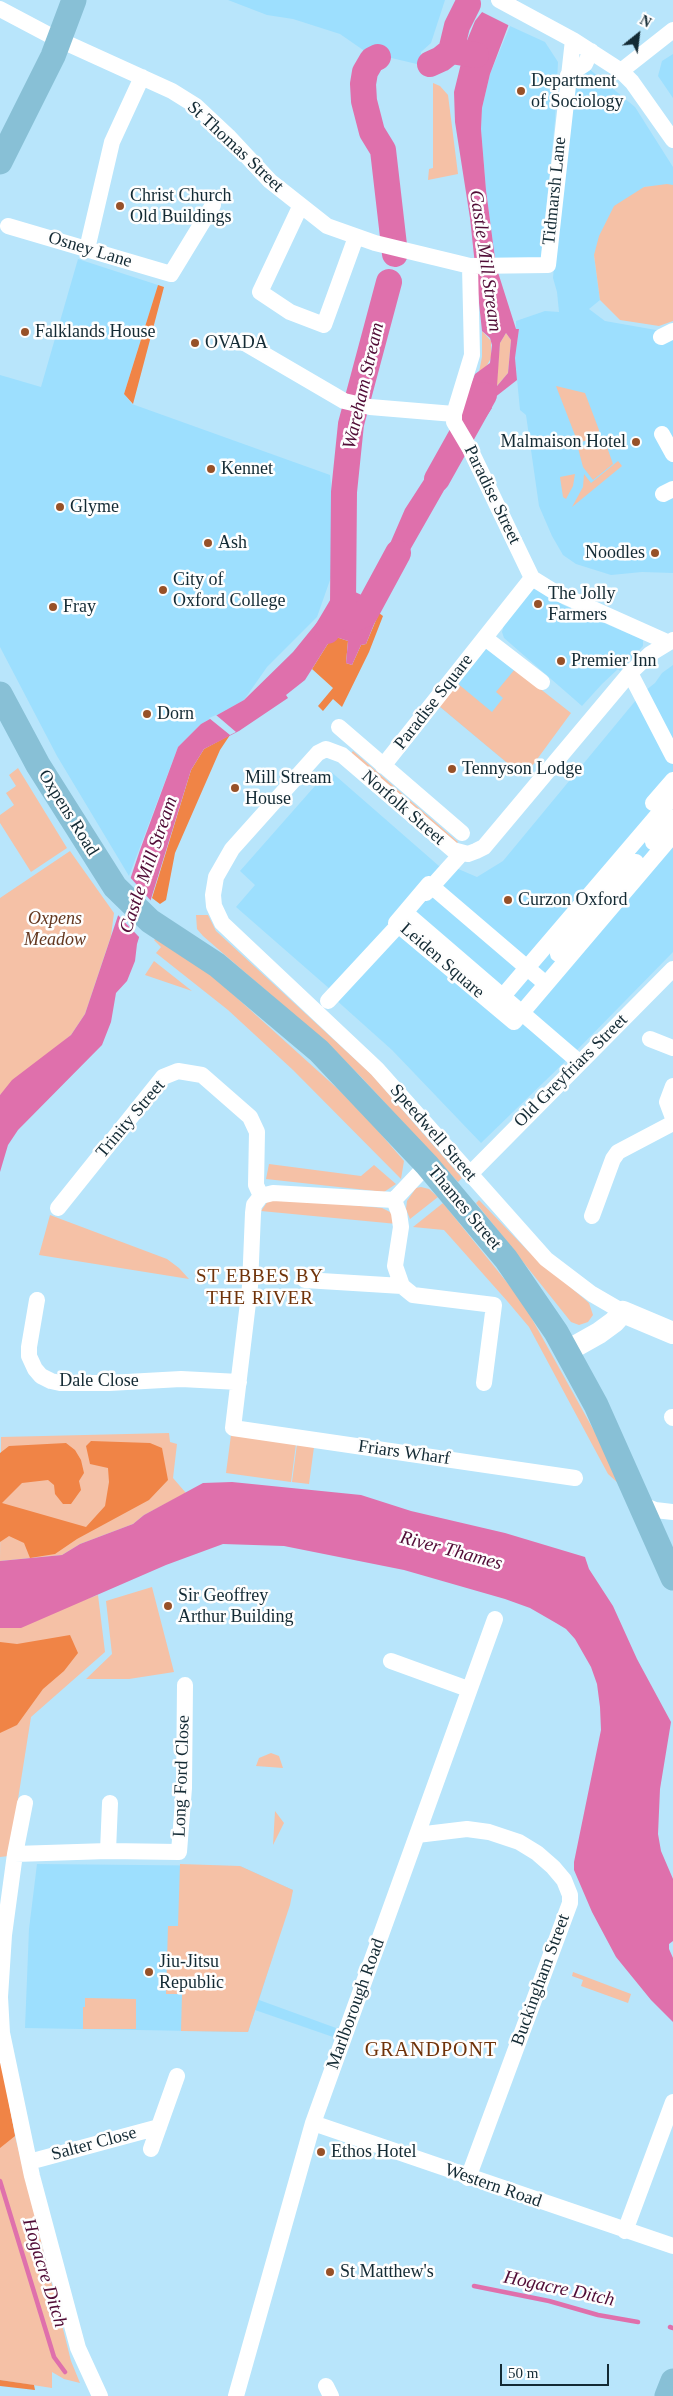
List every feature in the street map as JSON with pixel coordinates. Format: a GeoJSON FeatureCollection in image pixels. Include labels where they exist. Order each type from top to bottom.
{"type":"FeatureCollection","features":[{"type":"Feature","properties":{"kind":"main road"},"geometry":{"type":"LineString","coordinates":[[0,162],[59,40],[74,0]]}},
{"type":"Feature","properties":{"kind":"main road","name":"Oxpens Road"},"geometry":{"type":"LineString","coordinates":[[0,694],[38,766],[115,887],[150,921]]}},
{"type":"Feature","properties":{"kind":"main road","name":"Thames Street"},"geometry":{"type":"LineString","coordinates":[[150,921],[217,965],[319,1051],[427,1165],[506,1259],[567,1351],[596,1405],[673,1578]]}},
{"type":"Feature","properties":{"kind":"main road"},"geometry":{"type":"LineString","coordinates":[[667,2396],[673,2380]]}},
{"type":"Feature","properties":{"kind":"street"},"geometry":{"type":"LineString","coordinates":[[500,0],[572,40],[621,71],[632,82],[673,140]]}},
{"type":"Feature","properties":{"kind":"street","name":"St Thomas Street"},"geometry":{"type":"LineString","coordinates":[[0,9],[59,40],[172,91],[196,106],[228,136],[270,181],[327,226],[407,252],[473,266]]}},
{"type":"Feature","properties":{"kind":"street"},"geometry":{"type":"LineString","coordinates":[[621,71],[673,30]]}},
{"type":"Feature","properties":{"kind":"street","name":"Tidmarsh Lane"},"geometry":{"type":"LineString","coordinates":[[473,266],[548,265],[572,40]]}},
{"type":"Feature","properties":{"kind":"street"},"geometry":{"type":"LineString","coordinates":[[568,75],[585,64],[591,52]]}},
{"type":"Feature","properties":{"kind":"street"},"geometry":{"type":"LineString","coordinates":[[87,249],[112,142],[142,77]]}},
{"type":"Feature","properties":{"kind":"street","name":"Osney Lane"},"geometry":{"type":"LineString","coordinates":[[8,226],[171,274],[213,205]]}},
{"type":"Feature","properties":{"kind":"street"},"geometry":{"type":"LineString","coordinates":[[300,206],[260,292],[290,312],[324,325],[356,237]]}},
{"type":"Feature","properties":{"kind":"street"},"geometry":{"type":"LineString","coordinates":[[243,342],[344,400],[370,407],[454,418],[472,355],[473,266]]}},
{"type":"Feature","properties":{"kind":"street","name":"Paradise Street"},"geometry":{"type":"LineString","coordinates":[[454,418],[532,578]]}},
{"type":"Feature","properties":{"kind":"street"},"geometry":{"type":"LineString","coordinates":[[662,434],[673,454]]}},
{"type":"Feature","properties":{"kind":"street"},"geometry":{"type":"LineString","coordinates":[[532,578],[553,591],[670,641]]}},
{"type":"Feature","properties":{"kind":"street","name":"Paradise Square"},"geometry":{"type":"LineString","coordinates":[[383,766],[532,578]]}},
{"type":"Feature","properties":{"kind":"street","name":"Paradise Square"},"geometry":{"type":"LineString","coordinates":[[484,638],[542,682]]}},
{"type":"Feature","properties":{"kind":"street","name":"Norfolk Street"},"geometry":{"type":"LineString","coordinates":[[214,906],[213,895],[216,877],[223,861],[318,753],[326,749],[342,755],[439,840],[453,850],[468,854],[484,847],[630,673],[670,641]]}},
{"type":"Feature","properties":{"kind":"street"},"geometry":{"type":"LineString","coordinates":[[630,673],[673,756]]}},
{"type":"Feature","properties":{"kind":"street"},"geometry":{"type":"LineString","coordinates":[[339,727],[462,834]]}},
{"type":"Feature","properties":{"kind":"street"},"geometry":{"type":"LineString","coordinates":[[520,961],[673,780]]}},
{"type":"Feature","properties":{"kind":"street"},"geometry":{"type":"LineString","coordinates":[[509,1001],[673,797]]}},
{"type":"Feature","properties":{"kind":"street"},"geometry":{"type":"LineString","coordinates":[[509,1001],[673,818]]}},
{"type":"Feature","properties":{"kind":"street"},"geometry":{"type":"LineString","coordinates":[[627,834],[654,857]]}},
{"type":"Feature","properties":{"kind":"street"},"geometry":{"type":"LineString","coordinates":[[546,984],[673,835]]}},
{"type":"Feature","properties":{"kind":"street"},"geometry":{"type":"LineString","coordinates":[[328,1001],[462,853]]}},
{"type":"Feature","properties":{"kind":"street","name":"Leiden Square"},"geometry":{"type":"LineString","coordinates":[[429,884],[546,984],[514,1022],[401,920],[429,884]]}},
{"type":"Feature","properties":{"kind":"street"},"geometry":{"type":"LineString","coordinates":[[577,894],[604,917]]}},
{"type":"Feature","properties":{"kind":"street","name":"Speedwell Street"},"geometry":{"type":"LineString","coordinates":[[214,906],[222,923],[238,940],[377,1069],[546,1259],[592,1294],[623,1312],[673,1333]]}},
{"type":"Feature","properties":{"kind":"street"},"geometry":{"type":"LineString","coordinates":[[365,958],[401,920]]}},
{"type":"Feature","properties":{"kind":"street","name":"Leiden Square"},"geometry":{"type":"LineString","coordinates":[[401,920],[509,1001],[579,1062]]}},
{"type":"Feature","properties":{"kind":"street","name":"Old Greyfriars Street"},"geometry":{"type":"LineString","coordinates":[[470,1174],[579,1062],[673,970]]}},
{"type":"Feature","properties":{"kind":"street"},"geometry":{"type":"LineString","coordinates":[[650,1039],[673,1048]]}},
{"type":"Feature","properties":{"kind":"street","name":"Trinity Street"},"geometry":{"type":"LineString","coordinates":[[58,1208],[163,1077],[178,1071],[202,1075],[250,1117],[257,1132],[256,1185],[261,1196]]}},
{"type":"Feature","properties":{"kind":"street"},"geometry":{"type":"LineString","coordinates":[[673,1086],[667,1102],[673,1118]]}},
{"type":"Feature","properties":{"kind":"street"},"geometry":{"type":"LineString","coordinates":[[592,1216],[618,1152],[673,1123]]}},
{"type":"Feature","properties":{"kind":"street"},"geometry":{"type":"LineString","coordinates":[[239,1382],[250,1286],[254,1205],[261,1196],[273,1193],[394,1200],[427,1165]]}},
{"type":"Feature","properties":{"kind":"street"},"geometry":{"type":"LineString","coordinates":[[394,1200],[399,1213],[400,1227],[395,1266],[402,1286],[413,1295],[494,1305],[484,1383]]}},
{"type":"Feature","properties":{"kind":"street"},"geometry":{"type":"LineString","coordinates":[[305,1280],[402,1286]]}},
{"type":"Feature","properties":{"kind":"street","name":"Dale Close"},"geometry":{"type":"LineString","coordinates":[[37,1300],[29,1356],[34,1369],[41,1376],[51,1381],[60,1383],[109,1383],[199,1379],[239,1382]]}},
{"type":"Feature","properties":{"kind":"street"},"geometry":{"type":"LineString","coordinates":[[567,1351],[599,1333],[614,1322],[623,1312]]}},
{"type":"Feature","properties":{"kind":"street","name":"Friars Wharf"},"geometry":{"type":"LineString","coordinates":[[239,1382],[233,1428],[575,1478]]}},
{"type":"Feature","properties":{"kind":"street"},"geometry":{"type":"LineString","coordinates":[[640,1504],[655,1510],[673,1512]]}},
{"type":"Feature","properties":{"kind":"street","name":"Marlborough Road"},"geometry":{"type":"LineString","coordinates":[[236,2396],[313,2123],[468,1689],[495,1619]]}},
{"type":"Feature","properties":{"kind":"street"},"geometry":{"type":"LineString","coordinates":[[391,1661],[468,1689]]}},
{"type":"Feature","properties":{"kind":"street","name":"Long Ford Close"},"geometry":{"type":"LineString","coordinates":[[15,1854],[108,1850],[179,1852],[184,1788],[185,1685]]}},
{"type":"Feature","properties":{"kind":"street"},"geometry":{"type":"LineString","coordinates":[[24,1803],[4,1935],[0,1997],[2,2033],[29,2162],[78,2348],[100,2396]]}},
{"type":"Feature","properties":{"kind":"street"},"geometry":{"type":"LineString","coordinates":[[108,1850],[110,1803]]}},
{"type":"Feature","properties":{"kind":"street","name":"Buckingham Street"},"geometry":{"type":"LineString","coordinates":[[417,1835],[466,1829],[490,1832],[519,1842],[553,1867],[564,1880],[570,1895],[570,1903],[468,2178]]}},
{"type":"Feature","properties":{"kind":"street","name":"Salter Close"},"geometry":{"type":"LineString","coordinates":[[151,2149],[176,2076]]}},
{"type":"Feature","properties":{"kind":"street"},"geometry":{"type":"LineString","coordinates":[[625,2231],[673,2102]]}},
{"type":"Feature","properties":{"kind":"street","name":"Western Road"},"geometry":{"type":"LineString","coordinates":[[313,2123],[468,2178],[673,2246]]}},
{"type":"Feature","properties":{"kind":"street","name":"Salter Close"},"geometry":{"type":"LineString","coordinates":[[29,2162],[159,2127]]}},
{"type":"Feature","properties":{"kind":"shaded area"},"geometry":{"type":"Polygon","coordinates":[[[228,0],[445,0],[431,43],[421,52],[421,65],[366,52],[340,34],[293,19],[267,15],[228,0]]]}},
{"type":"Feature","properties":{"kind":"shaded area"},"geometry":{"type":"Polygon","coordinates":[[[510,26],[545,42],[558,62],[555,120],[541,259],[495,258],[486,190],[481,129],[482,108],[490,74],[510,26]]]}},
{"type":"Feature","properties":{"kind":"shaded area"},"geometry":{"type":"Polygon","coordinates":[[[673,54],[673,98],[658,76],[662,61],[673,54]]]}},
{"type":"Feature","properties":{"kind":"shaded area"},"geometry":{"type":"Polygon","coordinates":[[[588,68],[635,107],[673,167],[673,185],[644,187],[594,255],[600,300],[589,309],[605,321],[673,333],[673,573],[642,572],[611,575],[576,564],[563,555],[552,536],[539,506],[526,415],[520,410],[515,358],[519,329],[516,329],[516,321],[545,311],[559,312],[557,292],[553,278],[569,75],[588,68]]]}},
{"type":"Feature","properties":{"kind":"shaded area","name":"City of Oxford College"},"geometry":{"type":"Polygon","coordinates":[[[78,259],[158,285],[124,394],[132,404],[330,475],[336,526],[336,563],[317,617],[267,667],[244,700],[201,724],[178,747],[129,876],[57,756],[0,647],[0,375],[41,387],[78,259]]]}},
{"type":"Feature","properties":{"kind":"shaded area"},"geometry":{"type":"Polygon","coordinates":[[[158,285],[164,287],[133,404],[124,394],[158,285]]]}},
{"type":"Feature","properties":{"kind":"shaded area"},"geometry":{"type":"Polygon","coordinates":[[[536,586],[563,605],[643,640],[643,646],[620,671],[618,669],[582,706],[504,638],[502,632],[504,625],[536,586]]]}},
{"type":"Feature","properties":{"kind":"shaded area"},"geometry":{"type":"Polygon","coordinates":[[[379,613],[383,616],[369,652],[342,707],[333,699],[323,711],[318,706],[333,688],[312,669],[329,642],[336,637],[348,641],[346,663],[352,665],[361,645],[366,644],[379,613]]]}},
{"type":"Feature","properties":{"kind":"shaded area"},"geometry":{"type":"Polygon","coordinates":[[[487,647],[515,669],[524,777],[439,706],[487,647]]]}},
{"type":"Feature","properties":{"kind":"shaded area"},"geometry":{"type":"Polygon","coordinates":[[[673,665],[673,952],[577,1050],[481,1143],[392,1050],[335,999],[331,990],[236,907],[255,885],[240,871],[329,770],[439,866],[449,865],[477,877],[503,861],[641,694],[673,665]]]}},
{"type":"Feature","properties":{"kind":"shaded area"},"geometry":{"type":"Polygon","coordinates":[[[230,735],[220,750],[175,853],[166,900],[160,904],[152,898],[191,770],[204,749],[230,735]]]}},
{"type":"Feature","properties":{"kind":"shaded area"},"geometry":{"type":"Polygon","coordinates":[[[91,1441],[150,1443],[162,1448],[168,1480],[149,1500],[77,1539],[55,1554],[30,1558],[24,1543],[9,1536],[0,1542],[0,1453],[9,1446],[66,1443],[75,1450],[81,1460],[84,1473],[79,1481],[81,1490],[71,1504],[63,1504],[55,1494],[54,1485],[48,1480],[22,1483],[2,1503],[86,1527],[105,1506],[109,1482],[108,1468],[90,1464],[86,1446],[91,1441]]]}},
{"type":"Feature","properties":{"kind":"shaded area"},"geometry":{"type":"Polygon","coordinates":[[[70,1635],[78,1653],[64,1671],[43,1689],[17,1725],[0,1733],[0,1642],[17,1644],[70,1635]]]}},
{"type":"Feature","properties":{"kind":"shaded area"},"geometry":{"type":"Polygon","coordinates":[[[37,1864],[240,1866],[293,1890],[259,2000],[336,2028],[333,2037],[255,2010],[248,2032],[25,2028],[29,1929],[37,1864]]]}},
{"type":"Feature","properties":{"kind":"shaded area"},"geometry":{"type":"Polygon","coordinates":[[[0,2054],[15,2136],[0,2148],[0,2054]]]}},
{"type":"Feature","properties":{"kind":"shaded area"},"geometry":{"type":"Polygon","coordinates":[[[0,2380],[34,2385],[35,2390],[0,2386],[0,2380]]]}},
{"type":"Feature","properties":{"kind":"green space"},"geometry":{"type":"Polygon","coordinates":[[[433,83],[440,86],[448,95],[458,174],[428,180],[429,169],[433,168],[433,83]]]}},
{"type":"Feature","properties":{"kind":"green space"},"geometry":{"type":"Polygon","coordinates":[[[673,185],[673,321],[659,326],[620,320],[600,300],[594,255],[599,236],[614,206],[644,187],[673,185]]]}},
{"type":"Feature","properties":{"kind":"green space"},"geometry":{"type":"Polygon","coordinates":[[[482,331],[491,341],[491,358],[486,367],[479,372],[482,357],[482,331]]]}},
{"type":"Feature","properties":{"kind":"green space"},"geometry":{"type":"Polygon","coordinates":[[[506,333],[511,340],[508,373],[496,387],[500,343],[506,333]]]}},
{"type":"Feature","properties":{"kind":"green space"},"geometry":{"type":"Polygon","coordinates":[[[556,386],[585,393],[599,430],[598,437],[578,443],[556,386]]]}},
{"type":"Feature","properties":{"kind":"green space"},"geometry":{"type":"Polygon","coordinates":[[[599,442],[601,449],[607,447],[613,464],[593,480],[583,467],[578,448],[599,442]]]}},
{"type":"Feature","properties":{"kind":"green space"},"geometry":{"type":"Polygon","coordinates":[[[618,461],[622,466],[572,507],[583,487],[584,474],[591,483],[618,461]]]}},
{"type":"Feature","properties":{"kind":"green space"},"geometry":{"type":"Polygon","coordinates":[[[575,474],[573,486],[566,499],[563,497],[560,477],[575,474]]]}},
{"type":"Feature","properties":{"kind":"green space"},"geometry":{"type":"Polygon","coordinates":[[[515,669],[571,713],[524,777],[439,706],[457,683],[492,712],[503,698],[496,692],[515,669]]]}},
{"type":"Feature","properties":{"kind":"green space"},"geometry":{"type":"Polygon","coordinates":[[[353,751],[458,842],[453,847],[349,756],[353,751]]]}},
{"type":"Feature","properties":{"kind":"green space"},"geometry":{"type":"Polygon","coordinates":[[[18,768],[67,848],[31,872],[0,823],[0,815],[14,805],[6,793],[16,786],[9,775],[18,768]]]}},
{"type":"Feature","properties":{"kind":"green space","name":"Oxpens Meadow"},"geometry":{"type":"Polygon","coordinates":[[[70,851],[114,913],[111,936],[85,1014],[71,1035],[0,1095],[0,898],[70,851]]]}},
{"type":"Feature","properties":{"kind":"green space"},"geometry":{"type":"Polygon","coordinates":[[[196,915],[208,915],[216,931],[371,1074],[462,1178],[458,1182],[329,1045],[203,936],[197,929],[196,915]]]}},
{"type":"Feature","properties":{"kind":"green space"},"geometry":{"type":"Polygon","coordinates":[[[160,935],[216,979],[339,1090],[404,1161],[401,1179],[293,1070],[228,1010],[156,953],[161,947],[154,940],[160,935]]]}},
{"type":"Feature","properties":{"kind":"green space"},"geometry":{"type":"Polygon","coordinates":[[[154,961],[192,991],[145,975],[154,961]]]}},
{"type":"Feature","properties":{"kind":"green space"},"geometry":{"type":"Polygon","coordinates":[[[269,1164],[361,1176],[374,1165],[396,1184],[384,1192],[266,1179],[269,1164]]]}},
{"type":"Feature","properties":{"kind":"green space"},"geometry":{"type":"Polygon","coordinates":[[[416,1188],[429,1189],[438,1197],[410,1219],[406,1209],[407,1201],[416,1188]]]}},
{"type":"Feature","properties":{"kind":"green space"},"geometry":{"type":"Polygon","coordinates":[[[277,1198],[382,1208],[394,1214],[397,1224],[261,1211],[268,1201],[277,1198]]]}},
{"type":"Feature","properties":{"kind":"green space"},"geometry":{"type":"Polygon","coordinates":[[[479,1200],[528,1251],[589,1303],[593,1315],[588,1322],[579,1325],[571,1322],[476,1203],[479,1200]]]}},
{"type":"Feature","properties":{"kind":"green space"},"geometry":{"type":"Polygon","coordinates":[[[443,1203],[522,1301],[628,1492],[608,1474],[529,1327],[444,1230],[413,1227],[443,1203]]]}},
{"type":"Feature","properties":{"kind":"green space"},"geometry":{"type":"Polygon","coordinates":[[[50,1215],[167,1259],[189,1279],[39,1255],[50,1215]]]}},
{"type":"Feature","properties":{"kind":"green space"},"geometry":{"type":"Polygon","coordinates":[[[169,1433],[170,1442],[177,1444],[173,1478],[186,1493],[144,1515],[133,1524],[80,1544],[62,1555],[0,1561],[1,1437],[169,1433]]]}},
{"type":"Feature","properties":{"kind":"green space"},"geometry":{"type":"Polygon","coordinates":[[[231,1435],[296,1444],[291,1482],[226,1473],[231,1435]]]}},
{"type":"Feature","properties":{"kind":"green space"},"geometry":{"type":"Polygon","coordinates":[[[297,1444],[314,1447],[309,1484],[292,1482],[297,1444]]]}},
{"type":"Feature","properties":{"kind":"green space"},"geometry":{"type":"Polygon","coordinates":[[[152,1587],[174,1672],[129,1679],[86,1679],[112,1654],[106,1601],[152,1587]]]}},
{"type":"Feature","properties":{"kind":"green space"},"geometry":{"type":"Polygon","coordinates":[[[98,1595],[105,1652],[31,1717],[9,1856],[0,1857],[0,1628],[5,1628],[98,1595]]]}},
{"type":"Feature","properties":{"kind":"green space"},"geometry":{"type":"Polygon","coordinates":[[[271,1753],[279,1756],[283,1768],[256,1766],[259,1758],[271,1753]]]}},
{"type":"Feature","properties":{"kind":"green space"},"geometry":{"type":"Polygon","coordinates":[[[275,1811],[284,1823],[273,1845],[275,1811]]]}},
{"type":"Feature","properties":{"kind":"green space"},"geometry":{"type":"Polygon","coordinates":[[[180,1864],[240,1866],[293,1890],[290,1905],[248,2032],[181,2031],[182,1994],[166,1994],[168,1926],[178,1926],[180,1864]]]}},
{"type":"Feature","properties":{"kind":"green space"},"geometry":{"type":"Polygon","coordinates":[[[573,1972],[631,1994],[628,2003],[581,1986],[583,1980],[572,1976],[573,1972]]]}},
{"type":"Feature","properties":{"kind":"green space"},"geometry":{"type":"Polygon","coordinates":[[[85,1998],[136,1999],[136,2029],[83,2029],[85,1998]]]}},
{"type":"Feature","properties":{"kind":"green space"},"geometry":{"type":"Polygon","coordinates":[[[0,2054],[15,2136],[71,2361],[80,2383],[64,2379],[52,2372],[52,2388],[0,2380],[0,2054]]]}},
{"type":"Feature","properties":{"kind":"water"},"geometry":{"type":"Polygon","coordinates":[[[518,0],[490,74],[482,108],[481,129],[486,190],[496,266],[516,329],[519,329],[515,358],[517,380],[494,398],[490,406],[492,408],[473,437],[459,412],[475,374],[490,363],[492,345],[490,338],[482,331],[470,218],[455,122],[454,92],[466,43],[475,21],[482,12],[518,0]],[[506,333],[500,343],[497,386],[508,373],[511,340],[506,333]]]}},
{"type":"Feature","properties":{"kind":"water"},"geometry":{"type":"Polygon","coordinates":[[[448,436],[463,457],[398,571],[387,595],[376,576],[405,509],[438,458],[448,436]]]}},
{"type":"Feature","properties":{"kind":"water"},"geometry":{"type":"Polygon","coordinates":[[[371,588],[381,607],[366,644],[361,645],[352,665],[346,663],[348,641],[336,637],[329,642],[305,680],[286,695],[288,698],[239,731],[204,749],[191,770],[137,944],[135,961],[127,981],[116,993],[111,1022],[102,1045],[18,1130],[8,1145],[0,1172],[0,1095],[12,1080],[71,1035],[85,1014],[140,850],[178,747],[201,724],[244,700],[293,652],[328,609],[355,592],[366,597],[371,588]]]}},
{"type":"Feature","properties":{"kind":"water","name":"River Thames"},"geometry":{"type":"Polygon","coordinates":[[[232,1482],[361,1495],[411,1511],[505,1533],[585,1557],[589,1569],[613,1606],[637,1659],[671,1722],[660,1789],[658,1834],[661,1851],[673,1879],[673,1941],[669,1944],[669,1949],[673,1958],[673,2022],[651,2000],[616,1957],[592,1912],[574,1870],[574,1862],[601,1730],[600,1707],[597,1684],[591,1667],[575,1639],[566,1629],[556,1623],[530,1608],[505,1599],[404,1570],[284,1546],[223,1544],[166,1565],[21,1628],[0,1628],[0,1561],[62,1555],[80,1544],[133,1524],[144,1515],[203,1483],[232,1482]]]}},
{"type":"Feature","properties":{"kind":"pier"},"geometry":{"type":"Polygon","coordinates":[[[488,0],[518,0],[510,26],[482,12],[479,13],[488,0]]]}},
{"type":"Feature","properties":{"kind":"pier"},"geometry":{"type":"Polygon","coordinates":[[[216,715],[236,732],[230,735],[209,718],[216,715]]]}},
{"type":"Feature","properties":{"kind":"pier"},"geometry":{"type":"Polygon","coordinates":[[[129,876],[152,902],[145,930],[140,938],[116,913],[129,876]]]}},
{"type":"Feature","properties":{"kind":"waterway","name":"Wareham Stream"},"geometry":{"type":"LineString","coordinates":[[451,51],[457,26],[468,4]]}},
{"type":"Feature","properties":{"kind":"waterway","name":"Wareham Stream"},"geometry":{"type":"LineString","coordinates":[[430,64],[441,59],[451,51],[476,55]]}},
{"type":"Feature","properties":{"kind":"waterway","name":"Wareham Stream"},"geometry":{"type":"LineString","coordinates":[[378,57],[372,60],[365,72],[363,84],[364,101],[372,132],[383,150],[395,254]]}},
{"type":"Feature","properties":{"kind":"waterway","name":"Wareham Stream"},"geometry":{"type":"LineString","coordinates":[[327,631],[343,604],[344,492],[351,424],[389,282]]}},
{"type":"Feature","properties":{"kind":"waterway","name":"Castle Mill Stream"},"geometry":{"type":"LineString","coordinates":[[437,479],[484,395]]}},
{"type":"Feature","properties":{"kind":"waterway","name":"Castle Mill Stream"},"geometry":{"type":"LineString","coordinates":[[352,620],[365,614],[398,553]]}},
{"type":"Feature","properties":{"kind":"waterway","name":"Hogacre Ditch"},"geometry":{"type":"LineString","coordinates":[[0,2181],[54,2357],[65,2372]]}},
{"type":"Feature","properties":{"kind":"waterway","name":"Hogacre Ditch"},"geometry":{"type":"LineString","coordinates":[[474,2286],[549,2301],[598,2315],[638,2322]]}},
{"type":"Feature","properties":{"kind":"place","name":"Department of Sociology"},"geometry":{"type":"Point","coordinates":[521,91]}},
{"type":"Feature","properties":{"kind":"place","name":"Christ Church Old Buildings"},"geometry":{"type":"Point","coordinates":[120,206]}},
{"type":"Feature","properties":{"kind":"place","name":"Falklands House"},"geometry":{"type":"Point","coordinates":[25,332]}},
{"type":"Feature","properties":{"kind":"place","name":"OVADA"},"geometry":{"type":"Point","coordinates":[195,343]}},
{"type":"Feature","properties":{"kind":"place","name":"Malmaison Hotel"},"geometry":{"type":"Point","coordinates":[636,442]}},
{"type":"Feature","properties":{"kind":"place","name":"Kennet"},"geometry":{"type":"Point","coordinates":[211,469]}},
{"type":"Feature","properties":{"kind":"place","name":"Glyme"},"geometry":{"type":"Point","coordinates":[60,507]}},
{"type":"Feature","properties":{"kind":"place","name":"Ash"},"geometry":{"type":"Point","coordinates":[208,543]}},
{"type":"Feature","properties":{"kind":"place","name":"Noodles"},"geometry":{"type":"Point","coordinates":[655,553]}},
{"type":"Feature","properties":{"kind":"place","name":"City of Oxford College"},"geometry":{"type":"Point","coordinates":[163,590]}},
{"type":"Feature","properties":{"kind":"place","name":"The Jolly Farmers"},"geometry":{"type":"Point","coordinates":[538,604]}},
{"type":"Feature","properties":{"kind":"place","name":"Fray"},"geometry":{"type":"Point","coordinates":[53,607]}},
{"type":"Feature","properties":{"kind":"place","name":"Premier Inn"},"geometry":{"type":"Point","coordinates":[561,661]}},
{"type":"Feature","properties":{"kind":"place","name":"Dorn"},"geometry":{"type":"Point","coordinates":[147,714]}},
{"type":"Feature","properties":{"kind":"place","name":"Tennyson Lodge"},"geometry":{"type":"Point","coordinates":[452,769]}},
{"type":"Feature","properties":{"kind":"place","name":"Mill Stream House"},"geometry":{"type":"Point","coordinates":[235,788]}},
{"type":"Feature","properties":{"kind":"place","name":"Curzon Oxford"},"geometry":{"type":"Point","coordinates":[508,900]}},
{"type":"Feature","properties":{"kind":"place","name":"Sir Geoffrey Arthur Building"},"geometry":{"type":"Point","coordinates":[168,1606]}},
{"type":"Feature","properties":{"kind":"place","name":"Jiu-Jitsu Republic"},"geometry":{"type":"Point","coordinates":[149,1972]}},
{"type":"Feature","properties":{"kind":"place","name":"Ethos Hotel"},"geometry":{"type":"Point","coordinates":[321,2152]}},
{"type":"Feature","properties":{"kind":"place","name":"St Matthew's"},"geometry":{"type":"Point","coordinates":[330,2272]}},
{"type":"Feature","properties":{"kind":"district","name":"ST EBBES BY THE RIVER"},"geometry":{"type":"Point","coordinates":[260,1288]}},
{"type":"Feature","properties":{"kind":"district","name":"GRANDPONT"},"geometry":{"type":"Point","coordinates":[431,2051]}}]}
